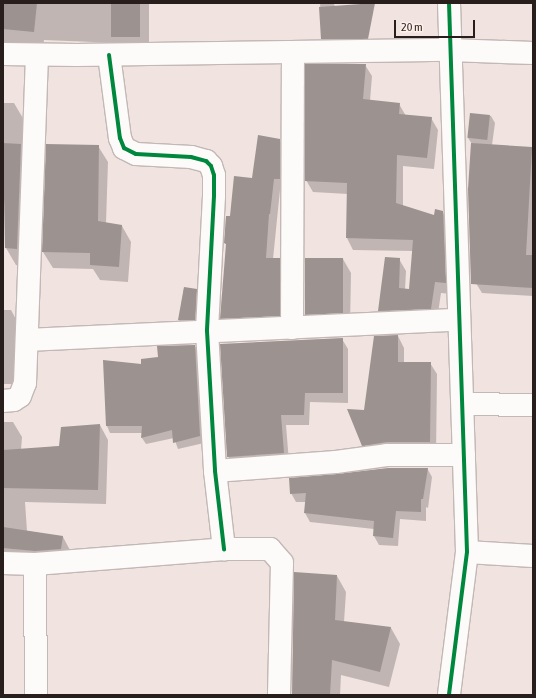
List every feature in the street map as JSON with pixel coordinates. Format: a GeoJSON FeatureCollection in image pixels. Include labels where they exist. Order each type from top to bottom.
{"type":"FeatureCollection","features":[{"type":"Feature","properties":{"kind":"street"},"geometry":{"type":"LineString","coordinates":[[449,3],[467,552],[449,695]]}},
{"type":"Feature","properties":{"kind":"street"},"geometry":{"type":"LineString","coordinates":[[3,54],[37,56],[450,50],[533,53]]}},
{"type":"Feature","properties":{"kind":"street"},"geometry":{"type":"LineString","coordinates":[[292,328],[293,52]]}},
{"type":"Feature","properties":{"kind":"street"},"geometry":{"type":"LineString","coordinates":[[109,55],[120,138],[124,148],[136,154],[198,158],[206,161],[211,166],[214,175],[207,331],[215,471],[224,549]]}},
{"type":"Feature","properties":{"kind":"street"},"geometry":{"type":"LineString","coordinates":[[3,401],[14,400],[20,396],[25,383],[37,56]]}},
{"type":"Feature","properties":{"kind":"street"},"geometry":{"type":"LineString","coordinates":[[27,340],[459,320]]}},
{"type":"Feature","properties":{"kind":"street"},"geometry":{"type":"LineString","coordinates":[[463,404],[533,405]]}},
{"type":"Feature","properties":{"kind":"street"},"geometry":{"type":"LineString","coordinates":[[215,471],[336,462],[387,455],[464,455]]}},
{"type":"Feature","properties":{"kind":"street"},"geometry":{"type":"LineString","coordinates":[[3,563],[35,564],[224,549],[270,549],[282,563],[279,695]]}},
{"type":"Feature","properties":{"kind":"street"},"geometry":{"type":"LineString","coordinates":[[467,552],[533,556]]}},
{"type":"Feature","properties":{"kind":"street"},"geometry":{"type":"LineString","coordinates":[[35,564],[36,695]]}},
{"type":"Feature","properties":{"kind":"building"},"geometry":{"type":"Polygon","coordinates":[[[3,3],[37,3],[34,32],[3,29],[3,3]]]}},
{"type":"Feature","properties":{"kind":"building"},"geometry":{"type":"Polygon","coordinates":[[[111,3],[140,3],[140,37],[111,37],[111,3]]]}},
{"type":"Feature","properties":{"kind":"building"},"geometry":{"type":"Polygon","coordinates":[[[375,3],[368,39],[321,39],[319,7],[375,3]]]}},
{"type":"Feature","properties":{"kind":"building"},"geometry":{"type":"Polygon","coordinates":[[[305,64],[366,64],[363,99],[400,103],[399,114],[432,117],[427,158],[397,155],[396,203],[434,215],[435,209],[443,211],[446,283],[435,282],[431,309],[378,311],[385,257],[400,258],[399,288],[409,289],[413,240],[346,238],[347,183],[305,181],[305,64]]]}},
{"type":"Feature","properties":{"kind":"building"},"geometry":{"type":"Polygon","coordinates":[[[470,113],[490,115],[487,140],[467,138],[470,113]]]}},
{"type":"Feature","properties":{"kind":"building"},"geometry":{"type":"Polygon","coordinates":[[[258,135],[280,139],[280,179],[274,179],[269,214],[266,258],[280,258],[280,316],[220,319],[226,244],[224,243],[226,216],[230,216],[234,176],[252,178],[258,135]]]}},
{"type":"Feature","properties":{"kind":"building"},"geometry":{"type":"Polygon","coordinates":[[[3,143],[21,144],[17,249],[5,248],[3,143]]]}},
{"type":"Feature","properties":{"kind":"building"},"geometry":{"type":"Polygon","coordinates":[[[471,143],[532,147],[526,255],[533,255],[533,288],[471,284],[468,189],[471,143]]]}},
{"type":"Feature","properties":{"kind":"building"},"geometry":{"type":"Polygon","coordinates":[[[46,144],[99,145],[98,221],[122,225],[119,267],[90,265],[90,253],[42,252],[46,144]]]}},
{"type":"Feature","properties":{"kind":"building"},"geometry":{"type":"Polygon","coordinates":[[[305,258],[343,258],[343,315],[305,315],[305,258]]]}},
{"type":"Feature","properties":{"kind":"building"},"geometry":{"type":"Polygon","coordinates":[[[184,287],[197,289],[195,320],[178,320],[184,287]]]}},
{"type":"Feature","properties":{"kind":"building"},"geometry":{"type":"Polygon","coordinates":[[[398,335],[398,362],[431,362],[430,442],[387,442],[362,446],[347,409],[364,410],[374,336],[398,335]]]}},
{"type":"Feature","properties":{"kind":"building"},"geometry":{"type":"Polygon","coordinates":[[[343,338],[343,393],[305,393],[304,415],[281,415],[284,453],[227,457],[220,344],[343,338]]]}},
{"type":"Feature","properties":{"kind":"building"},"geometry":{"type":"Polygon","coordinates":[[[195,345],[200,436],[173,443],[172,430],[141,438],[142,426],[106,426],[103,360],[141,364],[141,359],[158,357],[157,346],[195,345]]]}},
{"type":"Feature","properties":{"kind":"building"},"geometry":{"type":"Polygon","coordinates":[[[100,424],[98,490],[3,488],[3,450],[59,446],[61,427],[100,424]]]}},
{"type":"Feature","properties":{"kind":"building"},"geometry":{"type":"Polygon","coordinates":[[[388,468],[428,468],[423,499],[421,499],[421,512],[396,511],[393,538],[373,536],[374,521],[304,513],[306,493],[290,494],[289,478],[388,468]]]}},
{"type":"Feature","properties":{"kind":"building"},"geometry":{"type":"Polygon","coordinates":[[[3,527],[63,536],[61,549],[35,551],[3,548],[3,527]]]}},
{"type":"Feature","properties":{"kind":"building"},"geometry":{"type":"Polygon","coordinates":[[[294,572],[337,575],[335,620],[391,627],[380,672],[332,660],[330,695],[292,695],[294,572]]]}},
{"type":"Feature","properties":{"kind":"cycle path"},"geometry":{"type":"LineString","coordinates":[[449,3],[467,552],[449,695]]}},
{"type":"Feature","properties":{"kind":"cycle path"},"geometry":{"type":"LineString","coordinates":[[109,55],[120,138],[124,148],[136,154],[191,157],[206,161],[211,166],[214,175],[207,331],[215,471],[224,549]]}}]}
